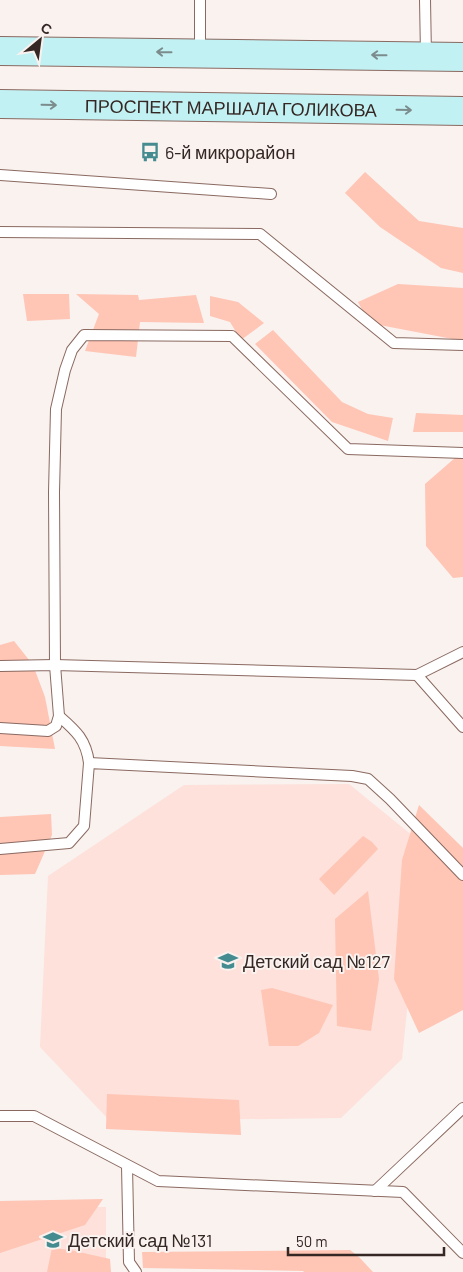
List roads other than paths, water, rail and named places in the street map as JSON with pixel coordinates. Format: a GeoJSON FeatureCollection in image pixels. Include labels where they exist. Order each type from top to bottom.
{"type":"FeatureCollection","features":[{"type":"Feature","properties":{"kind":"main road"},"geometry":{"type":"LineString","coordinates":[[0,51],[463,56]]}},
{"type":"Feature","properties":{"kind":"main road","name":"ПРОСПЕКТ МАРШАЛА ГОЛИКОВА"},"geometry":{"type":"LineString","coordinates":[[0,104],[463,110]]}},
{"type":"Feature","properties":{"kind":"lane"},"geometry":{"type":"LineString","coordinates":[[200,0],[200,53]]}},
{"type":"Feature","properties":{"kind":"lane"},"geometry":{"type":"LineString","coordinates":[[425,0],[426,56]]}},
{"type":"Feature","properties":{"kind":"lane"},"geometry":{"type":"LineString","coordinates":[[0,175],[271,194]]}},
{"type":"Feature","properties":{"kind":"lane"},"geometry":{"type":"LineString","coordinates":[[0,232],[260,234],[394,342],[463,345]]}},
{"type":"Feature","properties":{"kind":"lane"},"geometry":{"type":"LineString","coordinates":[[0,728],[48,731],[56,726],[58,716],[55,665],[54,492],[56,409],[65,370],[72,350],[84,335],[232,336],[348,449],[463,453]]}},
{"type":"Feature","properties":{"kind":"lane"},"geometry":{"type":"LineString","coordinates":[[0,666],[55,665],[417,675],[463,652]]}},
{"type":"Feature","properties":{"kind":"lane"},"geometry":{"type":"LineString","coordinates":[[417,675],[463,728]]}},
{"type":"Feature","properties":{"kind":"lane"},"geometry":{"type":"LineString","coordinates":[[0,849],[69,842],[84,826],[88,753],[79,733],[58,716]]}},
{"type":"Feature","properties":{"kind":"lane"},"geometry":{"type":"LineString","coordinates":[[89,762],[352,776],[368,779],[390,799],[463,875]]}},
{"type":"Feature","properties":{"kind":"lane"},"geometry":{"type":"LineString","coordinates":[[375,1191],[463,1108]]}},
{"type":"Feature","properties":{"kind":"lane"},"geometry":{"type":"LineString","coordinates":[[0,1116],[34,1116],[158,1181],[404,1192],[463,1253]]}},
{"type":"Feature","properties":{"kind":"lane"},"geometry":{"type":"LineString","coordinates":[[127,1166],[129,1262],[136,1272]]}},
{"type":"Feature","properties":{"kind":"place","name":"6-й микрорайон"},"geometry":{"type":"Point","coordinates":[150,152]}},
{"type":"Feature","properties":{"kind":"place","name":"Детский сад №127"},"geometry":{"type":"Point","coordinates":[228,961]}},
{"type":"Feature","properties":{"kind":"place","name":"Детский сад №131"},"geometry":{"type":"Point","coordinates":[53,1240]}}]}
